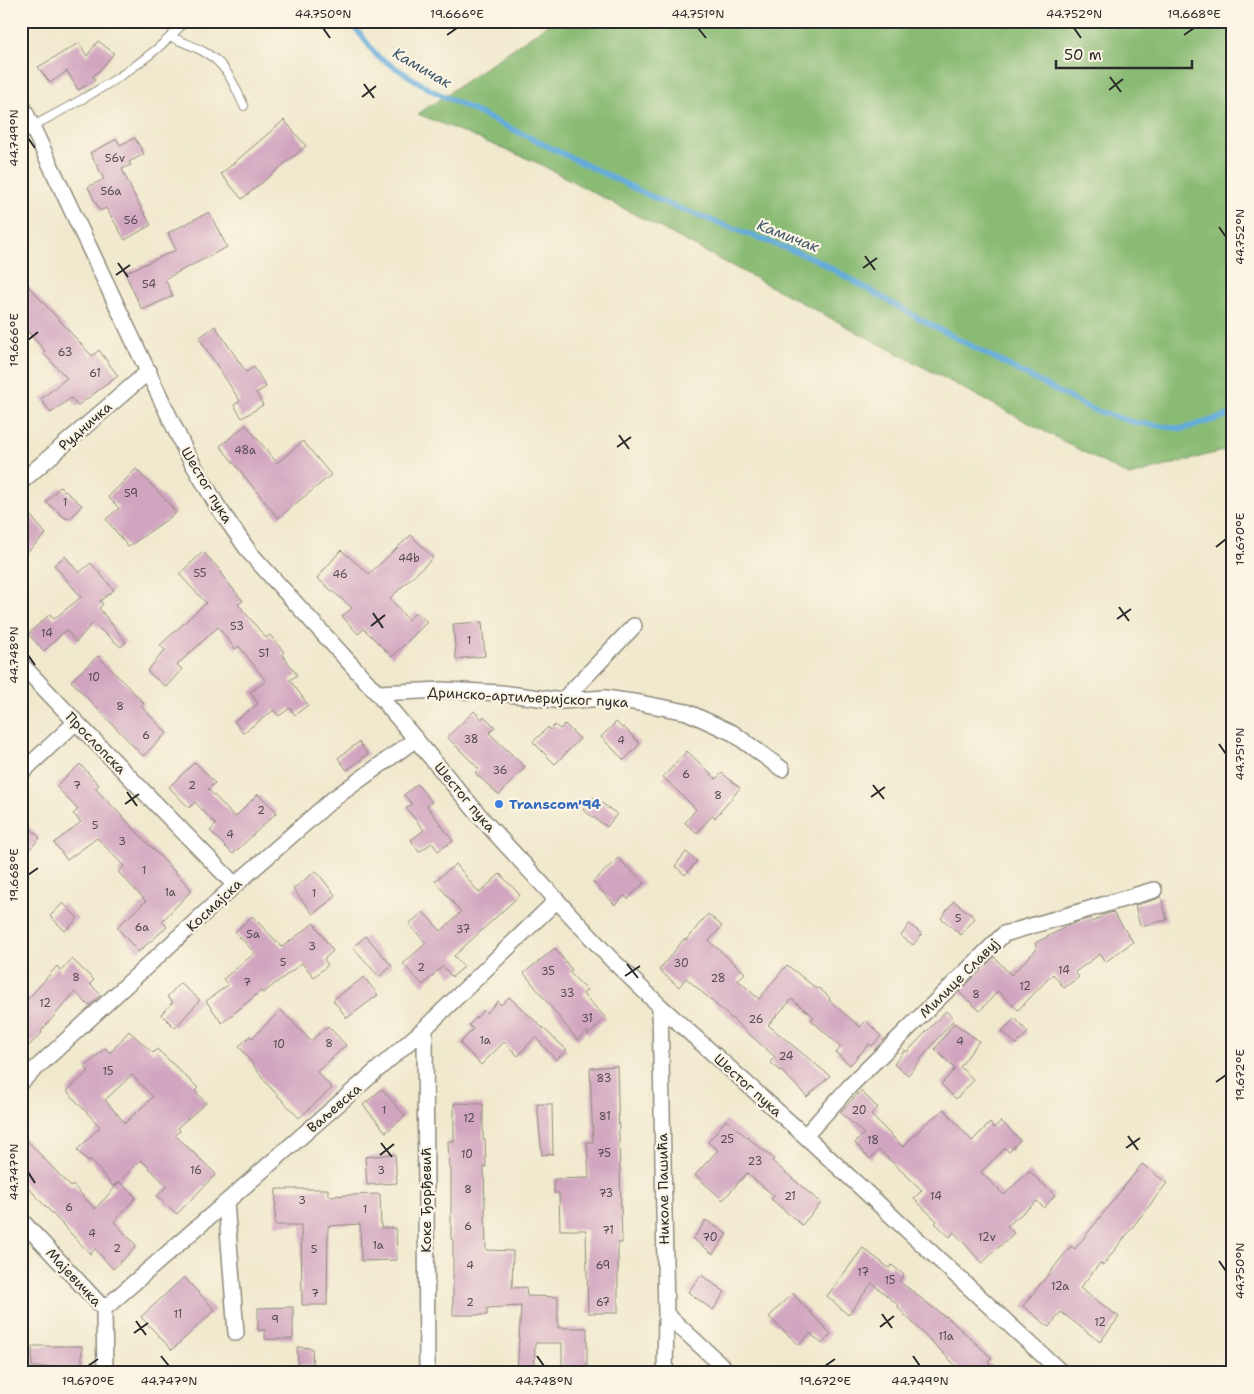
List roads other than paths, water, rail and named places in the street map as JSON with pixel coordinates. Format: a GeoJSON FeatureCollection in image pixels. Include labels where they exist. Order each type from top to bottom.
{"type":"FeatureCollection","features":[{"type":"Feature","properties":{"kind":"street","name":"Шестог пука"},"geometry":{"type":"LineString","coordinates":[[21,103],[34,126],[186,452],[218,508],[250,553],[377,693],[484,821],[611,959],[1062,1373]]}},
{"type":"Feature","properties":{"kind":"street","name":"Рудничка"},"geometry":{"type":"LineString","coordinates":[[21,482],[149,371]]}},
{"type":"Feature","properties":{"kind":"street"},"geometry":{"type":"LineString","coordinates":[[562,701],[634,626]]}},
{"type":"Feature","properties":{"kind":"street","name":"Прослопска"},"geometry":{"type":"LineString","coordinates":[[21,664],[235,885]]}},
{"type":"Feature","properties":{"kind":"street","name":"Дринско-артиљеријског пука"},"geometry":{"type":"LineString","coordinates":[[377,693],[443,690],[562,701],[605,698],[640,703],[687,712],[733,733],[782,769]]}},
{"type":"Feature","properties":{"kind":"street"},"geometry":{"type":"LineString","coordinates":[[21,773],[76,722]]}},
{"type":"Feature","properties":{"kind":"street","name":"Космајска"},"geometry":{"type":"LineString","coordinates":[[21,1082],[235,885],[333,799],[416,739]]}},
{"type":"Feature","properties":{"kind":"street","name":"Милице Славуј"},"geometry":{"type":"LineString","coordinates":[[805,1136],[850,1086],[1004,934],[1154,890]]}},
{"type":"Feature","properties":{"kind":"street","name":"Ваљевска"},"geometry":{"type":"LineString","coordinates":[[104,1309],[425,1028],[557,900]]}},
{"type":"Feature","properties":{"kind":"street","name":"Николе Пашића"},"geometry":{"type":"LineString","coordinates":[[660,1006],[666,1314],[665,1373]]}},
{"type":"Feature","properties":{"kind":"street","name":"Коке Ђорђевић"},"geometry":{"type":"LineString","coordinates":[[425,1028],[426,1373]]}},
{"type":"Feature","properties":{"kind":"street"},"geometry":{"type":"LineString","coordinates":[[226,1202],[236,1333]]}},
{"type":"Feature","properties":{"kind":"street","name":"Мајевичка"},"geometry":{"type":"LineString","coordinates":[[21,1220],[104,1309],[105,1373]]}},
{"type":"Feature","properties":{"kind":"street"},"geometry":{"type":"LineString","coordinates":[[666,1314],[730,1373]]}},
{"type":"Feature","properties":{"kind":"lane"},"geometry":{"type":"LineString","coordinates":[[34,126],[117,78],[171,37],[185,21]]}},
{"type":"Feature","properties":{"kind":"lane"},"geometry":{"type":"LineString","coordinates":[[171,37],[199,50],[218,62],[229,76],[244,106]]}},
{"type":"Feature","properties":{"kind":"waterway","name":"Камичак"},"geometry":{"type":"LineString","coordinates":[[350,21],[378,57],[431,90],[665,203],[815,259],[920,319],[1091,409],[1133,422],[1182,429],[1233,414]]}},
{"type":"Feature","properties":{"kind":"place","name":"Transcom'94"},"geometry":{"type":"Point","coordinates":[499,804]}}]}
